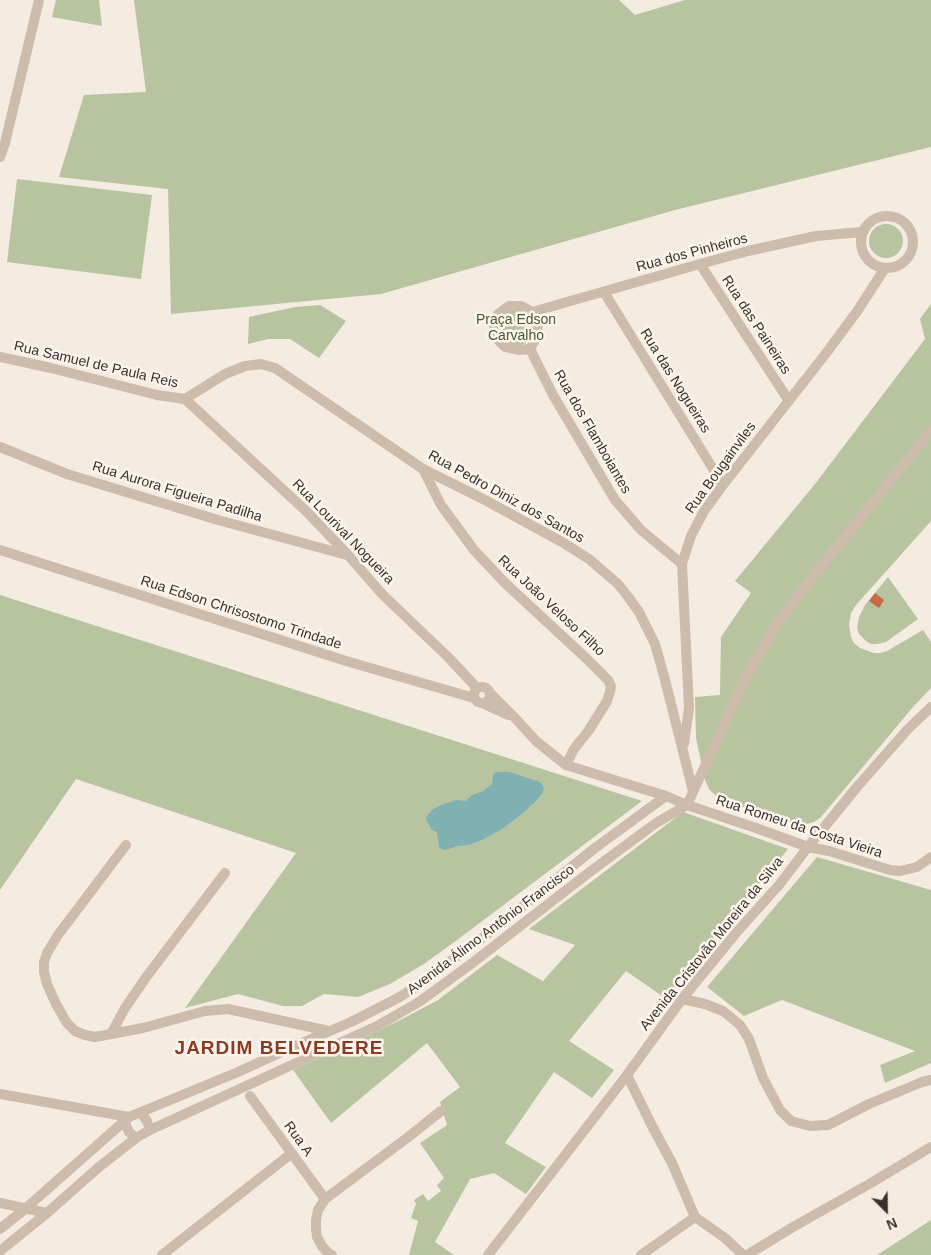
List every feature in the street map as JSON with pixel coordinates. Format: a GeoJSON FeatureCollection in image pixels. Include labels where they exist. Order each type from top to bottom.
{"type":"FeatureCollection","features":[{"type":"Feature","properties":{"kind":"street"},"geometry":{"type":"LineString","coordinates":[[0,158],[39,0]]}},
{"type":"Feature","properties":{"kind":"street"},"geometry":{"type":"LineString","coordinates":[[881,216],[894,216],[905,222],[909,227],[912,233],[913,246],[908,258],[898,266],[885,268],[873,264],[864,256],[860,244],[862,232],[869,222],[881,216]]}},
{"type":"Feature","properties":{"kind":"street","name":"Rua dos Pinheiros"},"geometry":{"type":"LineString","coordinates":[[532,312],[748,251],[816,236],[862,232]]}},
{"type":"Feature","properties":{"kind":"street","name":"Rua das Paineiras"},"geometry":{"type":"LineString","coordinates":[[700,264],[790,401]]}},
{"type":"Feature","properties":{"kind":"street","name":"Rua Bougainviles"},"geometry":{"type":"LineString","coordinates":[[683,750],[688,708],[682,564],[691,536],[704,511],[858,310],[885,268]]}},
{"type":"Feature","properties":{"kind":"street","name":"Rua das Nogueiras"},"geometry":{"type":"LineString","coordinates":[[604,292],[723,485]]}},
{"type":"Feature","properties":{"kind":"street"},"geometry":{"type":"LineString","coordinates":[[509,306],[522,306],[532,312],[538,323],[537,336],[530,349],[518,350],[505,347],[496,338],[494,326],[498,314],[509,306]]}},
{"type":"Feature","properties":{"kind":"street","name":"Rua dos Flamboiantes"},"geometry":{"type":"LineString","coordinates":[[530,349],[553,395],[615,500],[641,530],[682,564]]}},
{"type":"Feature","properties":{"kind":"street","name":"Rua Samuel de Paula Reis"},"geometry":{"type":"LineString","coordinates":[[0,357],[157,395],[185,399]]}},
{"type":"Feature","properties":{"kind":"street","name":"Rua Pedro Diniz dos Santos"},"geometry":{"type":"LineString","coordinates":[[185,399],[225,374],[245,366],[261,364],[275,368],[423,469],[485,500],[589,559],[618,584],[639,612],[655,644],[693,791]]}},
{"type":"Feature","properties":{"kind":"street","name":"Rua Lourival Nogueira"},"geometry":{"type":"LineString","coordinates":[[185,399],[306,511],[382,594],[435,645],[478,696]]}},
{"type":"Feature","properties":{"kind":"street"},"geometry":{"type":"LineString","coordinates":[[686,805],[744,682],[775,627],[800,592],[931,431]]}},
{"type":"Feature","properties":{"kind":"street","name":"Rua Aurora Figueira Padilha"},"geometry":{"type":"LineString","coordinates":[[0,447],[67,474],[218,520],[349,556]]}},
{"type":"Feature","properties":{"kind":"street","name":"Rua João Veloso Filho"},"geometry":{"type":"LineString","coordinates":[[423,469],[441,504],[474,550],[505,583],[588,659],[608,680],[611,686],[608,701],[574,749],[566,765]]}},
{"type":"Feature","properties":{"kind":"street","name":"Rua Edson Chrisostomo Trindade"},"geometry":{"type":"LineString","coordinates":[[0,550],[346,661],[478,696]]}},
{"type":"Feature","properties":{"kind":"street"},"geometry":{"type":"LineString","coordinates":[[516,718],[478,696],[482,686],[516,718],[536,741],[566,765]]}},
{"type":"Feature","properties":{"kind":"street","name":"Avenida Cristovão Moreira da Silva"},"geometry":{"type":"LineString","coordinates":[[488,1255],[628,1075],[682,999],[736,933],[779,885],[857,787],[901,736],[931,707]]}},
{"type":"Feature","properties":{"kind":"street","name":"Rua Romeu da Costa Vieira"},"geometry":{"type":"LineString","coordinates":[[566,765],[666,796],[686,805],[808,847],[829,851],[890,870],[900,871],[917,866],[931,857]]}},
{"type":"Feature","properties":{"kind":"street","name":"Avenida Álimo Antônio Francisco"},"geometry":{"type":"LineString","coordinates":[[0,1229],[127,1119],[330,1031],[375,1010],[414,988],[465,952],[595,848],[666,796]]}},
{"type":"Feature","properties":{"kind":"street","name":"Avenida Álimo Antônio Francisco"},"geometry":{"type":"LineString","coordinates":[[0,1250],[136,1138],[352,1038],[419,1002],[656,823],[686,805]]}},
{"type":"Feature","properties":{"kind":"street"},"geometry":{"type":"LineString","coordinates":[[126,845],[58,935],[44,962],[47,984],[67,1023],[75,1031],[84,1035],[95,1036],[111,1034],[143,1028],[205,1011],[228,1009],[330,1031]]}},
{"type":"Feature","properties":{"kind":"street"},"geometry":{"type":"LineString","coordinates":[[111,1034],[125,1008],[147,976],[225,873]]}},
{"type":"Feature","properties":{"kind":"street"},"geometry":{"type":"LineString","coordinates":[[682,999],[705,1004],[723,1011],[740,1025],[749,1039],[763,1078],[780,1110],[791,1121],[810,1126],[828,1125],[869,1104],[931,1080]]}},
{"type":"Feature","properties":{"kind":"street"},"geometry":{"type":"LineString","coordinates":[[628,1075],[672,1163],[695,1217],[725,1238],[743,1255]]}},
{"type":"Feature","properties":{"kind":"street"},"geometry":{"type":"LineString","coordinates":[[0,1094],[127,1119],[129,1132],[136,1138]]}},
{"type":"Feature","properties":{"kind":"street","name":"Rua A"},"geometry":{"type":"LineString","coordinates":[[250,1096],[324,1199]]}},
{"type":"Feature","properties":{"kind":"street"},"geometry":{"type":"LineString","coordinates":[[332,1255],[322,1246],[317,1237],[316,1220],[318,1210],[324,1199],[400,1144],[441,1111]]}},
{"type":"Feature","properties":{"kind":"street"},"geometry":{"type":"LineString","coordinates":[[141,1113],[147,1121],[150,1130]]}},
{"type":"Feature","properties":{"kind":"street"},"geometry":{"type":"LineString","coordinates":[[747,1255],[931,1147]]}},
{"type":"Feature","properties":{"kind":"street"},"geometry":{"type":"LineString","coordinates":[[162,1255],[292,1153]]}},
{"type":"Feature","properties":{"kind":"street"},"geometry":{"type":"LineString","coordinates":[[0,1203],[47,1213]]}},
{"type":"Feature","properties":{"kind":"street"},"geometry":{"type":"LineString","coordinates":[[641,1255],[695,1217]]}},
{"type":"Feature","properties":{"kind":"green space"},"geometry":{"type":"Polygon","coordinates":[[[56,0],[99,0],[102,26],[52,17],[56,0]]]}},
{"type":"Feature","properties":{"kind":"green space"},"geometry":{"type":"Polygon","coordinates":[[[134,0],[619,0],[635,15],[685,0],[931,0],[931,147],[675,210],[381,294],[171,314],[168,189],[59,177],[84,95],[146,92],[134,0]]]}},
{"type":"Feature","properties":{"kind":"green space"},"geometry":{"type":"Polygon","coordinates":[[[17,179],[152,195],[141,279],[7,262],[17,179]]]}},
{"type":"Feature","properties":{"kind":"green space"},"geometry":{"type":"Polygon","coordinates":[[[886,224],[893,225],[898,229],[902,234],[902,248],[898,253],[893,257],[886,258],[879,257],[874,253],[870,248],[869,241],[870,234],[874,229],[879,225],[886,224]]]}},
{"type":"Feature","properties":{"kind":"green space"},"geometry":{"type":"Polygon","coordinates":[[[931,304],[931,521],[856,605],[851,613],[849,625],[854,643],[860,648],[874,653],[887,651],[923,630],[931,642],[931,688],[821,817],[814,822],[798,825],[722,800],[709,789],[705,780],[696,738],[695,697],[720,695],[721,637],[751,593],[735,581],[815,484],[925,339],[920,319],[931,304]]]}},
{"type":"Feature","properties":{"kind":"green space"},"geometry":{"type":"Polygon","coordinates":[[[320,305],[346,321],[319,358],[290,339],[268,339],[248,344],[249,317],[295,307],[320,305]]]}},
{"type":"Feature","properties":{"kind":"green space","name":"Praça Edson Carvalho"},"geometry":{"type":"Polygon","coordinates":[[[516,310],[529,315],[534,328],[529,341],[516,346],[503,341],[498,328],[503,315],[516,310]]]}},
{"type":"Feature","properties":{"kind":"green space"},"geometry":{"type":"Polygon","coordinates":[[[888,577],[918,619],[886,642],[871,644],[859,634],[857,628],[859,617],[865,605],[888,577]]]}},
{"type":"Feature","properties":{"kind":"green space"},"geometry":{"type":"Polygon","coordinates":[[[0,595],[642,801],[453,943],[424,964],[390,984],[358,997],[324,994],[302,1006],[283,1006],[238,994],[185,1008],[296,853],[76,779],[0,890],[0,595]]]}},
{"type":"Feature","properties":{"kind":"green space"},"geometry":{"type":"Polygon","coordinates":[[[683,812],[788,849],[665,998],[626,971],[569,1041],[614,1070],[592,1098],[554,1072],[505,1143],[546,1167],[526,1194],[494,1173],[470,1179],[435,1242],[454,1255],[409,1255],[418,1221],[411,1218],[416,1204],[414,1200],[423,1194],[428,1201],[441,1191],[437,1185],[444,1178],[420,1143],[447,1125],[440,1102],[460,1087],[427,1043],[331,1123],[293,1070],[359,1040],[438,1000],[497,955],[543,981],[575,945],[529,929],[683,812]]]}},
{"type":"Feature","properties":{"kind":"green space"},"geometry":{"type":"Polygon","coordinates":[[[817,857],[931,890],[931,1063],[885,1083],[880,1065],[915,1051],[782,1000],[744,1016],[707,987],[817,857]]]}},
{"type":"Feature","properties":{"kind":"green space"},"geometry":{"type":"Polygon","coordinates":[[[931,1220],[931,1255],[877,1255],[931,1220]]]}},
{"type":"Feature","properties":{"kind":"water"},"geometry":{"type":"Polygon","coordinates":[[[497,772],[509,772],[540,782],[544,789],[543,792],[518,817],[484,839],[469,845],[457,846],[446,850],[439,847],[437,832],[432,830],[426,819],[427,816],[433,809],[439,806],[456,800],[466,801],[472,795],[483,791],[492,784],[493,775],[497,772]]]}},
{"type":"Feature","properties":{"kind":"building"},"geometry":{"type":"Polygon","coordinates":[[[875,593],[884,600],[879,608],[869,601],[875,593]]]}},
{"type":"Feature","properties":{"kind":"district","name":"JARDIM BELVEDERE"},"geometry":{"type":"Point","coordinates":[279,1049]}}]}
